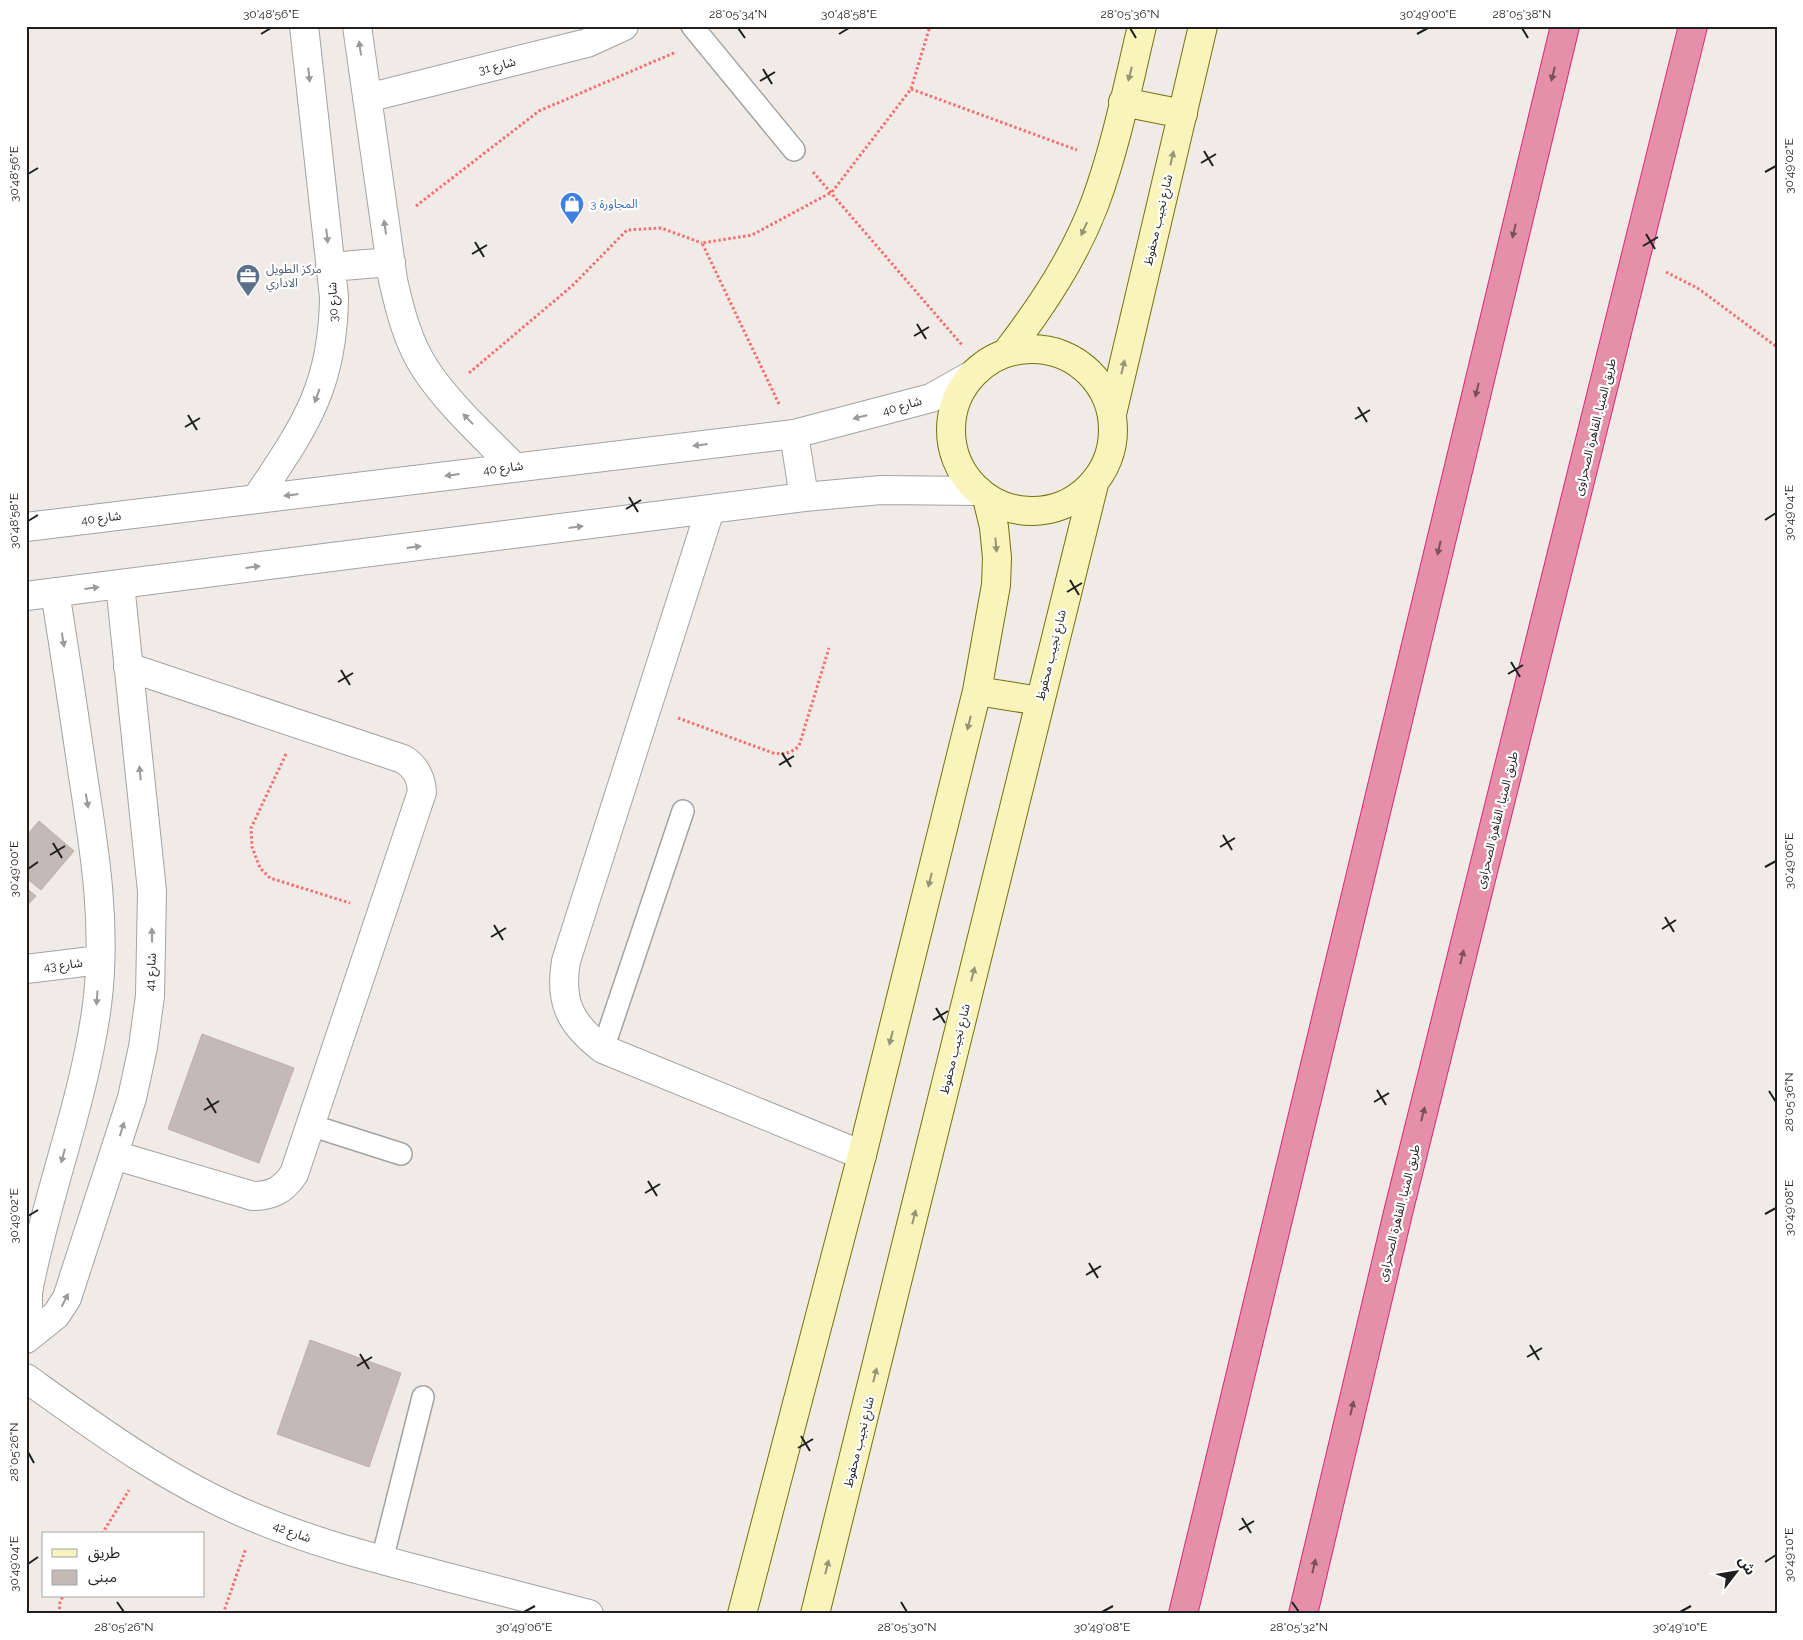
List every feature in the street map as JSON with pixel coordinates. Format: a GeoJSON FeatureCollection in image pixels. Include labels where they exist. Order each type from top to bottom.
{"type":"FeatureCollection","features":[{"type":"Feature","properties":{"kind":"highway"},"geometry":{"type":"LineString","coordinates":[[1183,1614],[1565,26]]}},
{"type":"Feature","properties":{"kind":"highway","name":"طريق المنيا, القاهرة الصحراوى"},"geometry":{"type":"LineString","coordinates":[[1303,1614],[1401,1203],[1693,26]]}},
{"type":"Feature","properties":{"kind":"street","name":"شارع 30"},"geometry":{"type":"LineString","coordinates":[[256,499],[302,430],[324,379],[334,325],[334,297],[304,26]]}},
{"type":"Feature","properties":{"kind":"street"},"geometry":{"type":"LineString","coordinates":[[357,26],[391,262],[400,311],[410,341],[425,369],[444,394],[514,467]]}},
{"type":"Feature","properties":{"kind":"street","name":"شارع 31"},"geometry":{"type":"LineString","coordinates":[[367,98],[587,43],[624,26]]}},
{"type":"Feature","properties":{"kind":"street"},"geometry":{"type":"LineString","coordinates":[[1006,352],[1024,349],[1044,349],[1063,355],[1095,378],[1106,395],[1112,414],[1114,433],[1111,451],[1104,468],[1094,484],[1079,497],[1062,506],[1043,511],[1023,511],[1004,506],[983,494],[965,475],[955,456],[951,435],[952,414],[959,394],[976,371],[1006,352],[1042,304],[1077,244],[1095,203],[1109,161],[1142,26]]}},
{"type":"Feature","properties":{"kind":"street","name":"شارع نجيب محفوظ"},"geometry":{"type":"LineString","coordinates":[[1112,414],[1203,26]]}},
{"type":"Feature","properties":{"kind":"street"},"geometry":{"type":"LineString","coordinates":[[1123,102],[1183,114]]}},
{"type":"Feature","properties":{"kind":"street"},"geometry":{"type":"LineString","coordinates":[[330,267],[391,262]]}},
{"type":"Feature","properties":{"kind":"street","name":"شارع 40"},"geometry":{"type":"LineString","coordinates":[[26,527],[794,434],[930,398],[976,371]]}},
{"type":"Feature","properties":{"kind":"street"},"geometry":{"type":"LineString","coordinates":[[794,434],[804,497]]}},
{"type":"Feature","properties":{"kind":"street","name":"شارع نجيب محفوظ"},"geometry":{"type":"LineString","coordinates":[[815,1614],[1094,484]]}},
{"type":"Feature","properties":{"kind":"street"},"geometry":{"type":"LineString","coordinates":[[26,596],[804,497],[881,490],[983,494]]}},
{"type":"Feature","properties":{"kind":"street"},"geometry":{"type":"LineString","coordinates":[[742,1614],[862,1155],[977,691],[996,585],[997,558],[994,528],[983,494]]}},
{"type":"Feature","properties":{"kind":"street"},"geometry":{"type":"LineString","coordinates":[[710,510],[566,961],[562,981],[565,1002],[573,1021],[586,1037],[603,1049],[862,1155]]}},
{"type":"Feature","properties":{"kind":"street","name":"شارع 41"},"geometry":{"type":"LineString","coordinates":[[29,1336],[56,1316],[67,1298],[132,1098],[143,1047],[150,996],[152,944],[150,874],[120,584]]}},
{"type":"Feature","properties":{"kind":"street","name":"شارع 41"},"geometry":{"type":"LineString","coordinates":[[29,1336],[28,1292],[88,1056],[97,1004],[100,960],[100,906],[95,852],[55,592]]}},
{"type":"Feature","properties":{"kind":"street"},"geometry":{"type":"LineString","coordinates":[[114,1155],[253,1196],[265,1196],[277,1192],[287,1184],[294,1174],[422,792],[418,773],[402,759],[128,666]]}},
{"type":"Feature","properties":{"kind":"street"},"geometry":{"type":"LineString","coordinates":[[977,691],[1040,701]]}},
{"type":"Feature","properties":{"kind":"street","name":"شارع 43"},"geometry":{"type":"LineString","coordinates":[[26,969],[100,960]]}},
{"type":"Feature","properties":{"kind":"street","name":"شارع 42"},"geometry":{"type":"LineString","coordinates":[[26,1378],[146,1462],[195,1490],[257,1519],[312,1540],[589,1614]]}},
{"type":"Feature","properties":{"kind":"lane"},"geometry":{"type":"LineString","coordinates":[[698,33],[794,150]]}},
{"type":"Feature","properties":{"kind":"lane"},"geometry":{"type":"LineString","coordinates":[[603,1049],[683,811]]}},
{"type":"Feature","properties":{"kind":"lane"},"geometry":{"type":"LineString","coordinates":[[310,1125],[401,1154]]}},
{"type":"Feature","properties":{"kind":"lane"},"geometry":{"type":"LineString","coordinates":[[382,1560],[423,1397]]}},
{"type":"Feature","properties":{"kind":"path"},"geometry":{"type":"LineString","coordinates":[[444,394],[572,286],[627,230],[661,228],[702,243],[752,235],[832,192],[911,88],[930,26]]}},
{"type":"Feature","properties":{"kind":"path"},"geometry":{"type":"LineString","coordinates":[[386,229],[539,111],[698,33]]}},
{"type":"Feature","properties":{"kind":"path"},"geometry":{"type":"LineString","coordinates":[[911,88],[1109,161]]}},
{"type":"Feature","properties":{"kind":"path"},"geometry":{"type":"LineString","coordinates":[[832,192],[976,371]]}},
{"type":"Feature","properties":{"kind":"path"},"geometry":{"type":"LineString","coordinates":[[702,243],[794,434]]}},
{"type":"Feature","properties":{"kind":"path"},"geometry":{"type":"LineString","coordinates":[[1637,257],[1699,289],[1777,347]]}},
{"type":"Feature","properties":{"kind":"path"},"geometry":{"type":"LineString","coordinates":[[647,706],[782,755],[793,751],[799,746],[829,648]]}},
{"type":"Feature","properties":{"kind":"path"},"geometry":{"type":"LineString","coordinates":[[300,725],[252,828],[252,847],[260,868],[270,878],[382,912]]}},
{"type":"Feature","properties":{"kind":"path"},"geometry":{"type":"LineString","coordinates":[[103,1532],[146,1462]]}},
{"type":"Feature","properties":{"kind":"path"},"geometry":{"type":"LineString","coordinates":[[223,1614],[257,1519]]}},
{"type":"Feature","properties":{"kind":"path"},"geometry":{"type":"LineString","coordinates":[[58,1614],[62,1598]]}},
{"type":"Feature","properties":{"kind":"building"},"geometry":{"type":"Polygon","coordinates":[[[39,821],[74,851],[41,890],[26,878],[26,836],[39,821]]]}},
{"type":"Feature","properties":{"kind":"building"},"geometry":{"type":"Polygon","coordinates":[[[26,888],[36,896],[26,907],[26,888]]]}},
{"type":"Feature","properties":{"kind":"building"},"geometry":{"type":"Polygon","coordinates":[[[202,1034],[294,1068],[259,1163],[168,1129],[202,1034]]]}},
{"type":"Feature","properties":{"kind":"building"},"geometry":{"type":"Polygon","coordinates":[[[310,1340],[401,1373],[369,1467],[277,1434],[310,1340]]]}},
{"type":"Feature","properties":{"kind":"place","name":"المجاورة 3"},"geometry":{"type":"Point","coordinates":[572,225]}},
{"type":"Feature","properties":{"kind":"place","name":"مركز الطويل الاداري"},"geometry":{"type":"Point","coordinates":[248,297]}}]}
